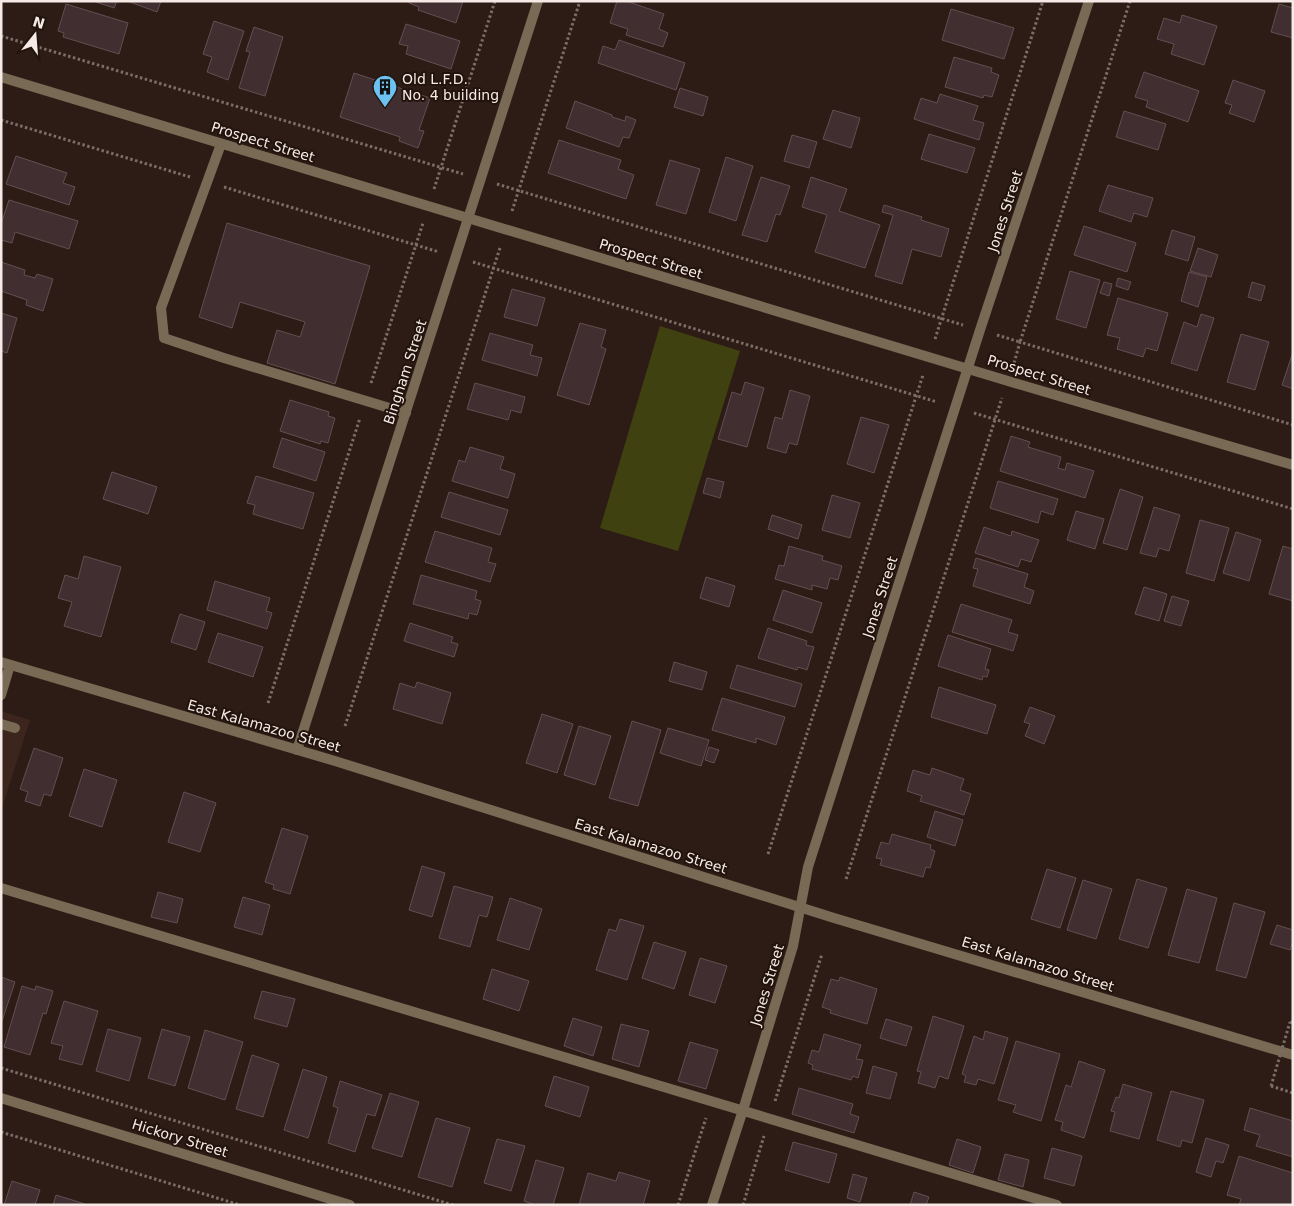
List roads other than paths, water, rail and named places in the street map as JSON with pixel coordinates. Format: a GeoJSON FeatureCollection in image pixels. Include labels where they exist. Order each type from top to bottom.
{"type":"FeatureCollection","features":[{"type":"Feature","properties":{"kind":"street","name":"Bingham Street"},"geometry":{"type":"LineString","coordinates":[[296,750],[538,1]]}},
{"type":"Feature","properties":{"kind":"street","name":"Jones Street"},"geometry":{"type":"LineString","coordinates":[[712,1205],[793,946],[808,867],[980,330],[1089,1]]}},
{"type":"Feature","properties":{"kind":"street","name":"Prospect Street"},"geometry":{"type":"LineString","coordinates":[[1,78],[1293,465]]}},
{"type":"Feature","properties":{"kind":"street"},"geometry":{"type":"LineString","coordinates":[[221,144],[162,308],[164,338],[406,413]]}},
{"type":"Feature","properties":{"kind":"street"},"geometry":{"type":"LineString","coordinates":[[1,695],[5,664]]}},
{"type":"Feature","properties":{"kind":"street","name":"East Kalamazoo Street"},"geometry":{"type":"LineString","coordinates":[[5,664],[296,750],[800,906],[1293,1054]]}},
{"type":"Feature","properties":{"kind":"street"},"geometry":{"type":"LineString","coordinates":[[1,724],[15,728]]}},
{"type":"Feature","properties":{"kind":"street"},"geometry":{"type":"LineString","coordinates":[[1,888],[1057,1205]]}},
{"type":"Feature","properties":{"kind":"street","name":"Hickory Street"},"geometry":{"type":"LineString","coordinates":[[1,1098],[350,1205]]}},
{"type":"Feature","properties":{"kind":"place","name":"Old L.F.D. No. 4 building"},"geometry":{"type":"Point","coordinates":[385,108]}}]}
